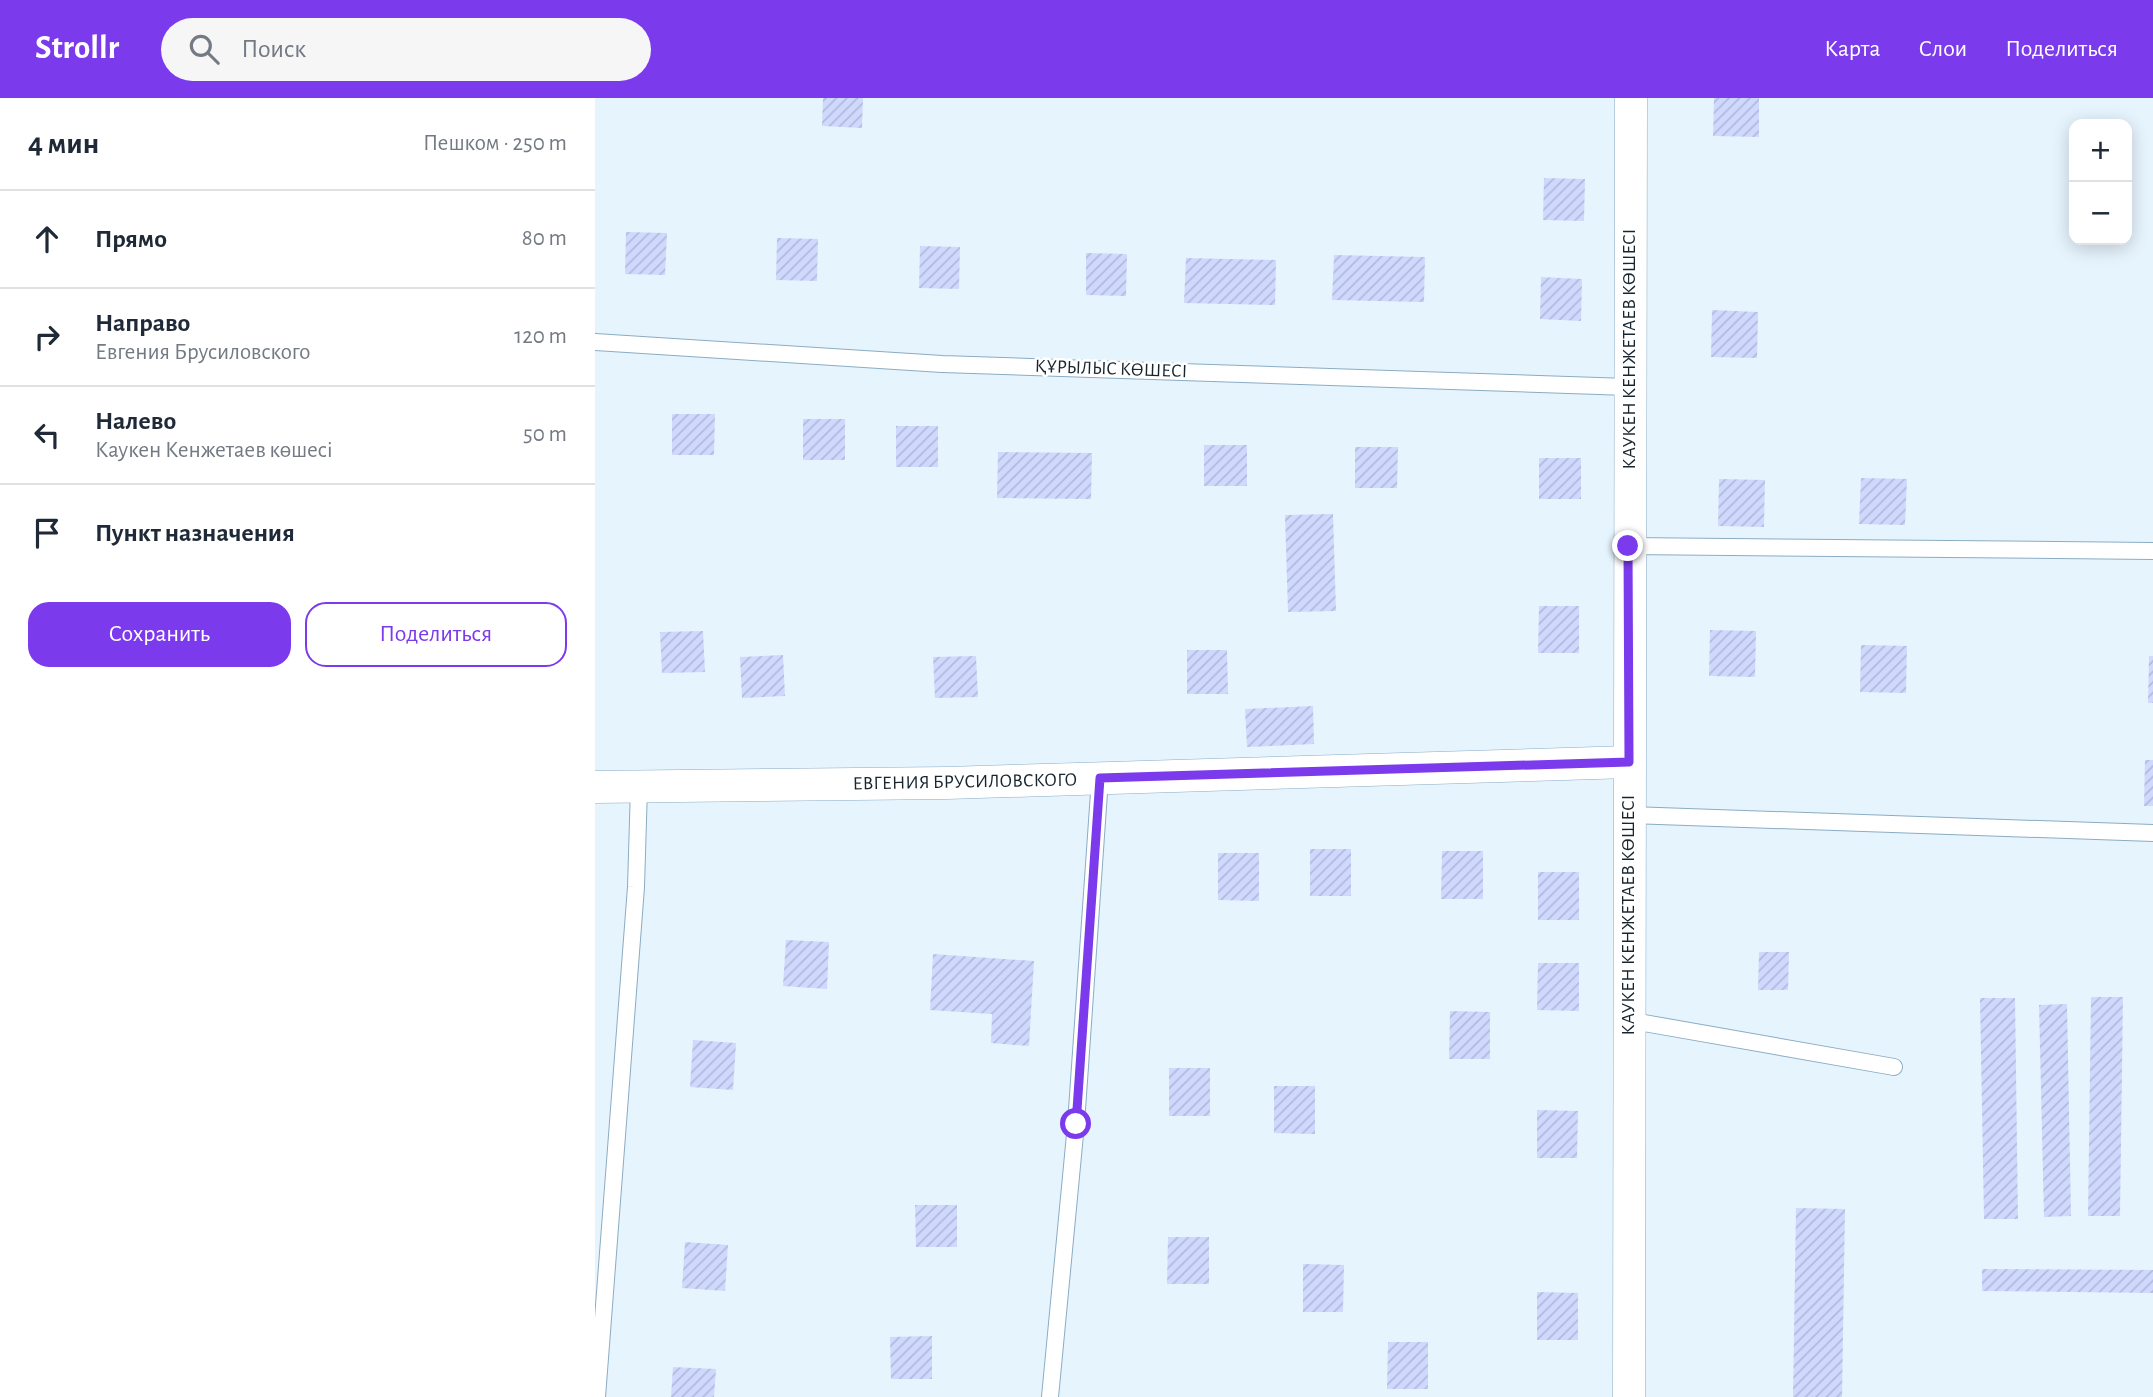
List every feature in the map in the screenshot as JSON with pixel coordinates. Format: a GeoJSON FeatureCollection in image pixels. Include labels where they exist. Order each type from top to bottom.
{"type":"FeatureCollection","features":[{"type":"Feature","properties":{"kind":"street","name":"КАУКЕН КЕНЖЕТАЕВ КӨШЕСІ"},"geometry":{"type":"LineString","coordinates":[[1629,1397],[1627,1020],[1630,815],[1628,387],[1631,98]]}},
{"type":"Feature","properties":{"kind":"street","name":"ЕВГЕНИЯ БРУСИЛОВСКОГО"},"geometry":{"type":"LineString","coordinates":[[595,787],[1100,778],[1629,762]]}},
{"type":"Feature","properties":{"kind":"lane","name":"ҚҰРЫЛЫС КӨШЕСІ"},"geometry":{"type":"LineString","coordinates":[[595,342],[942,364],[1628,387]]}},
{"type":"Feature","properties":{"kind":"lane"},"geometry":{"type":"LineString","coordinates":[[1628,546],[2153,551]]}},
{"type":"Feature","properties":{"kind":"lane"},"geometry":{"type":"LineString","coordinates":[[1050,1397],[1076,1124],[1100,778]]}},
{"type":"Feature","properties":{"kind":"lane"},"geometry":{"type":"LineString","coordinates":[[597,1397],[636,887],[639,787]]}},
{"type":"Feature","properties":{"kind":"lane"},"geometry":{"type":"LineString","coordinates":[[1630,815],[2153,833]]}},
{"type":"Feature","properties":{"kind":"lane"},"geometry":{"type":"LineString","coordinates":[[1627,1020],[1894,1067]]}},
{"type":"Feature","properties":{"kind":"building"},"geometry":{"type":"Polygon","coordinates":[[[823,98],[863,98],[862,128],[822,126],[823,98]]]}},
{"type":"Feature","properties":{"kind":"building"},"geometry":{"type":"Polygon","coordinates":[[[1714,98],[1759,98],[1759,137],[1713,136],[1714,98]]]}},
{"type":"Feature","properties":{"kind":"building"},"geometry":{"type":"Polygon","coordinates":[[[1544,178],[1585,179],[1584,221],[1543,220],[1544,178]]]}},
{"type":"Feature","properties":{"kind":"building"},"geometry":{"type":"Polygon","coordinates":[[[626,232],[667,233],[665,275],[625,274],[626,232]]]}},
{"type":"Feature","properties":{"kind":"building"},"geometry":{"type":"Polygon","coordinates":[[[777,238],[818,239],[817,281],[776,280],[777,238]]]}},
{"type":"Feature","properties":{"kind":"building"},"geometry":{"type":"Polygon","coordinates":[[[920,246],[960,247],[959,289],[919,288],[920,246]]]}},
{"type":"Feature","properties":{"kind":"building"},"geometry":{"type":"Polygon","coordinates":[[[1086,253],[1127,254],[1126,296],[1086,295],[1086,253]]]}},
{"type":"Feature","properties":{"kind":"building"},"geometry":{"type":"Polygon","coordinates":[[[1334,255],[1425,257],[1424,302],[1332,300],[1334,255]]]}},
{"type":"Feature","properties":{"kind":"building"},"geometry":{"type":"Polygon","coordinates":[[[1186,258],[1276,260],[1275,305],[1184,303],[1186,258]]]}},
{"type":"Feature","properties":{"kind":"building"},"geometry":{"type":"Polygon","coordinates":[[[1541,277],[1582,279],[1581,321],[1540,319],[1541,277]]]}},
{"type":"Feature","properties":{"kind":"building"},"geometry":{"type":"Polygon","coordinates":[[[1712,310],[1758,312],[1757,358],[1711,357],[1712,310]]]}},
{"type":"Feature","properties":{"kind":"building"},"geometry":{"type":"Polygon","coordinates":[[[672,414],[715,414],[714,455],[672,455],[672,414]]]}},
{"type":"Feature","properties":{"kind":"building"},"geometry":{"type":"Polygon","coordinates":[[[803,419],[845,419],[845,460],[803,460],[803,419]]]}},
{"type":"Feature","properties":{"kind":"building"},"geometry":{"type":"Polygon","coordinates":[[[896,426],[938,426],[938,467],[896,467],[896,426]]]}},
{"type":"Feature","properties":{"kind":"building"},"geometry":{"type":"Polygon","coordinates":[[[1204,445],[1247,445],[1247,486],[1204,486],[1204,445]]]}},
{"type":"Feature","properties":{"kind":"building"},"geometry":{"type":"Polygon","coordinates":[[[1355,447],[1398,447],[1397,488],[1355,488],[1355,447]]]}},
{"type":"Feature","properties":{"kind":"building"},"geometry":{"type":"Polygon","coordinates":[[[998,452],[1092,453],[1091,499],[997,498],[998,452]]]}},
{"type":"Feature","properties":{"kind":"building"},"geometry":{"type":"Polygon","coordinates":[[[1539,458],[1581,458],[1581,499],[1539,499],[1539,458]]]}},
{"type":"Feature","properties":{"kind":"building"},"geometry":{"type":"Polygon","coordinates":[[[1861,478],[1907,479],[1905,525],[1859,524],[1861,478]]]}},
{"type":"Feature","properties":{"kind":"building"},"geometry":{"type":"Polygon","coordinates":[[[1719,479],[1765,480],[1764,527],[1718,526],[1719,479]]]}},
{"type":"Feature","properties":{"kind":"building"},"geometry":{"type":"Polygon","coordinates":[[[1333,514],[1336,611],[1288,612],[1285,515],[1333,514]]]}},
{"type":"Feature","properties":{"kind":"building"},"geometry":{"type":"Polygon","coordinates":[[[1539,606],[1579,606],[1579,653],[1538,653],[1539,606]]]}},
{"type":"Feature","properties":{"kind":"building"},"geometry":{"type":"Polygon","coordinates":[[[1710,630],[1756,631],[1755,677],[1709,676],[1710,630]]]}},
{"type":"Feature","properties":{"kind":"building"},"geometry":{"type":"Polygon","coordinates":[[[703,631],[705,672],[662,673],[660,632],[703,631]]]}},
{"type":"Feature","properties":{"kind":"building"},"geometry":{"type":"Polygon","coordinates":[[[1861,645],[1907,646],[1906,693],[1860,692],[1861,645]]]}},
{"type":"Feature","properties":{"kind":"building"},"geometry":{"type":"Polygon","coordinates":[[[1187,650],[1227,650],[1228,694],[1187,694],[1187,650]]]}},
{"type":"Feature","properties":{"kind":"building"},"geometry":{"type":"Polygon","coordinates":[[[783,655],[785,696],[742,698],[740,657],[783,655]]]}},
{"type":"Feature","properties":{"kind":"building"},"geometry":{"type":"Polygon","coordinates":[[[976,656],[978,697],[935,698],[933,657],[976,656]]]}},
{"type":"Feature","properties":{"kind":"building"},"geometry":{"type":"Polygon","coordinates":[[[2149,656],[2153,656],[2153,703],[2148,703],[2149,656]]]}},
{"type":"Feature","properties":{"kind":"building"},"geometry":{"type":"Polygon","coordinates":[[[1313,706],[1314,744],[1247,747],[1245,709],[1313,706]]]}},
{"type":"Feature","properties":{"kind":"building"},"geometry":{"type":"Polygon","coordinates":[[[2145,760],[2153,760],[2153,806],[2144,806],[2145,760]]]}},
{"type":"Feature","properties":{"kind":"building"},"geometry":{"type":"Polygon","coordinates":[[[1310,849],[1351,849],[1351,896],[1310,896],[1310,849]]]}},
{"type":"Feature","properties":{"kind":"building"},"geometry":{"type":"Polygon","coordinates":[[[1442,851],[1483,851],[1483,899],[1441,899],[1442,851]]]}},
{"type":"Feature","properties":{"kind":"building"},"geometry":{"type":"Polygon","coordinates":[[[1218,853],[1259,853],[1259,901],[1218,900],[1218,853]]]}},
{"type":"Feature","properties":{"kind":"building"},"geometry":{"type":"Polygon","coordinates":[[[1538,872],[1579,872],[1579,920],[1538,920],[1538,872]]]}},
{"type":"Feature","properties":{"kind":"building"},"geometry":{"type":"Polygon","coordinates":[[[786,940],[829,942],[827,989],[783,986],[786,940]]]}},
{"type":"Feature","properties":{"kind":"building"},"geometry":{"type":"Polygon","coordinates":[[[1759,952],[1789,952],[1788,990],[1758,990],[1759,952]]]}},
{"type":"Feature","properties":{"kind":"building"},"geometry":{"type":"Polygon","coordinates":[[[933,954],[1034,961],[1029,1046],[991,1043],[992,1014],[930,1010],[933,954]]]}},
{"type":"Feature","properties":{"kind":"building"},"geometry":{"type":"Polygon","coordinates":[[[1538,963],[1579,963],[1579,1011],[1537,1010],[1538,963]]]}},
{"type":"Feature","properties":{"kind":"building"},"geometry":{"type":"Polygon","coordinates":[[[2091,997],[2123,997],[2120,1216],[2088,1216],[2091,997]]]}},
{"type":"Feature","properties":{"kind":"building"},"geometry":{"type":"Polygon","coordinates":[[[1980,998],[2015,998],[2018,1219],[1984,1219],[1980,998]]]}},
{"type":"Feature","properties":{"kind":"building"},"geometry":{"type":"Polygon","coordinates":[[[2067,1004],[2071,1216],[2044,1217],[2039,1005],[2067,1004]]]}},
{"type":"Feature","properties":{"kind":"building"},"geometry":{"type":"Polygon","coordinates":[[[1450,1011],[1490,1012],[1490,1059],[1449,1059],[1450,1011]]]}},
{"type":"Feature","properties":{"kind":"building"},"geometry":{"type":"Polygon","coordinates":[[[693,1040],[736,1043],[733,1090],[690,1087],[693,1040]]]}},
{"type":"Feature","properties":{"kind":"building"},"geometry":{"type":"Polygon","coordinates":[[[1169,1068],[1210,1068],[1210,1116],[1169,1116],[1169,1068]]]}},
{"type":"Feature","properties":{"kind":"building"},"geometry":{"type":"Polygon","coordinates":[[[1274,1086],[1315,1086],[1315,1134],[1274,1133],[1274,1086]]]}},
{"type":"Feature","properties":{"kind":"building"},"geometry":{"type":"Polygon","coordinates":[[[1537,1110],[1578,1111],[1577,1158],[1537,1158],[1537,1110]]]}},
{"type":"Feature","properties":{"kind":"building"},"geometry":{"type":"Polygon","coordinates":[[[915,1205],[957,1205],[957,1247],[916,1247],[915,1205]]]}},
{"type":"Feature","properties":{"kind":"building"},"geometry":{"type":"Polygon","coordinates":[[[1796,1208],[1845,1209],[1842,1397],[1793,1397],[1796,1208]]]}},
{"type":"Feature","properties":{"kind":"building"},"geometry":{"type":"Polygon","coordinates":[[[1168,1237],[1209,1237],[1209,1284],[1167,1284],[1168,1237]]]}},
{"type":"Feature","properties":{"kind":"building"},"geometry":{"type":"Polygon","coordinates":[[[685,1242],[728,1245],[725,1291],[682,1288],[685,1242]]]}},
{"type":"Feature","properties":{"kind":"building"},"geometry":{"type":"Polygon","coordinates":[[[1303,1264],[1344,1265],[1343,1312],[1303,1312],[1303,1264]]]}},
{"type":"Feature","properties":{"kind":"building"},"geometry":{"type":"Polygon","coordinates":[[[1982,1269],[2153,1270],[2153,1293],[1982,1291],[1982,1269]]]}},
{"type":"Feature","properties":{"kind":"building"},"geometry":{"type":"Polygon","coordinates":[[[1537,1292],[1578,1293],[1578,1340],[1537,1340],[1537,1292]]]}},
{"type":"Feature","properties":{"kind":"building"},"geometry":{"type":"Polygon","coordinates":[[[932,1336],[932,1379],[891,1379],[890,1337],[932,1336]]]}},
{"type":"Feature","properties":{"kind":"building"},"geometry":{"type":"Polygon","coordinates":[[[1388,1342],[1428,1342],[1428,1389],[1387,1389],[1388,1342]]]}},
{"type":"Feature","properties":{"kind":"building"},"geometry":{"type":"Polygon","coordinates":[[[673,1367],[716,1369],[714,1397],[671,1397],[673,1367]]]}},
{"type":"Feature","properties":{"kind":"route"},"geometry":{"type":"LineString","coordinates":[[1076,1124],[1100,778],[1629,762],[1628,546]]}}]}
